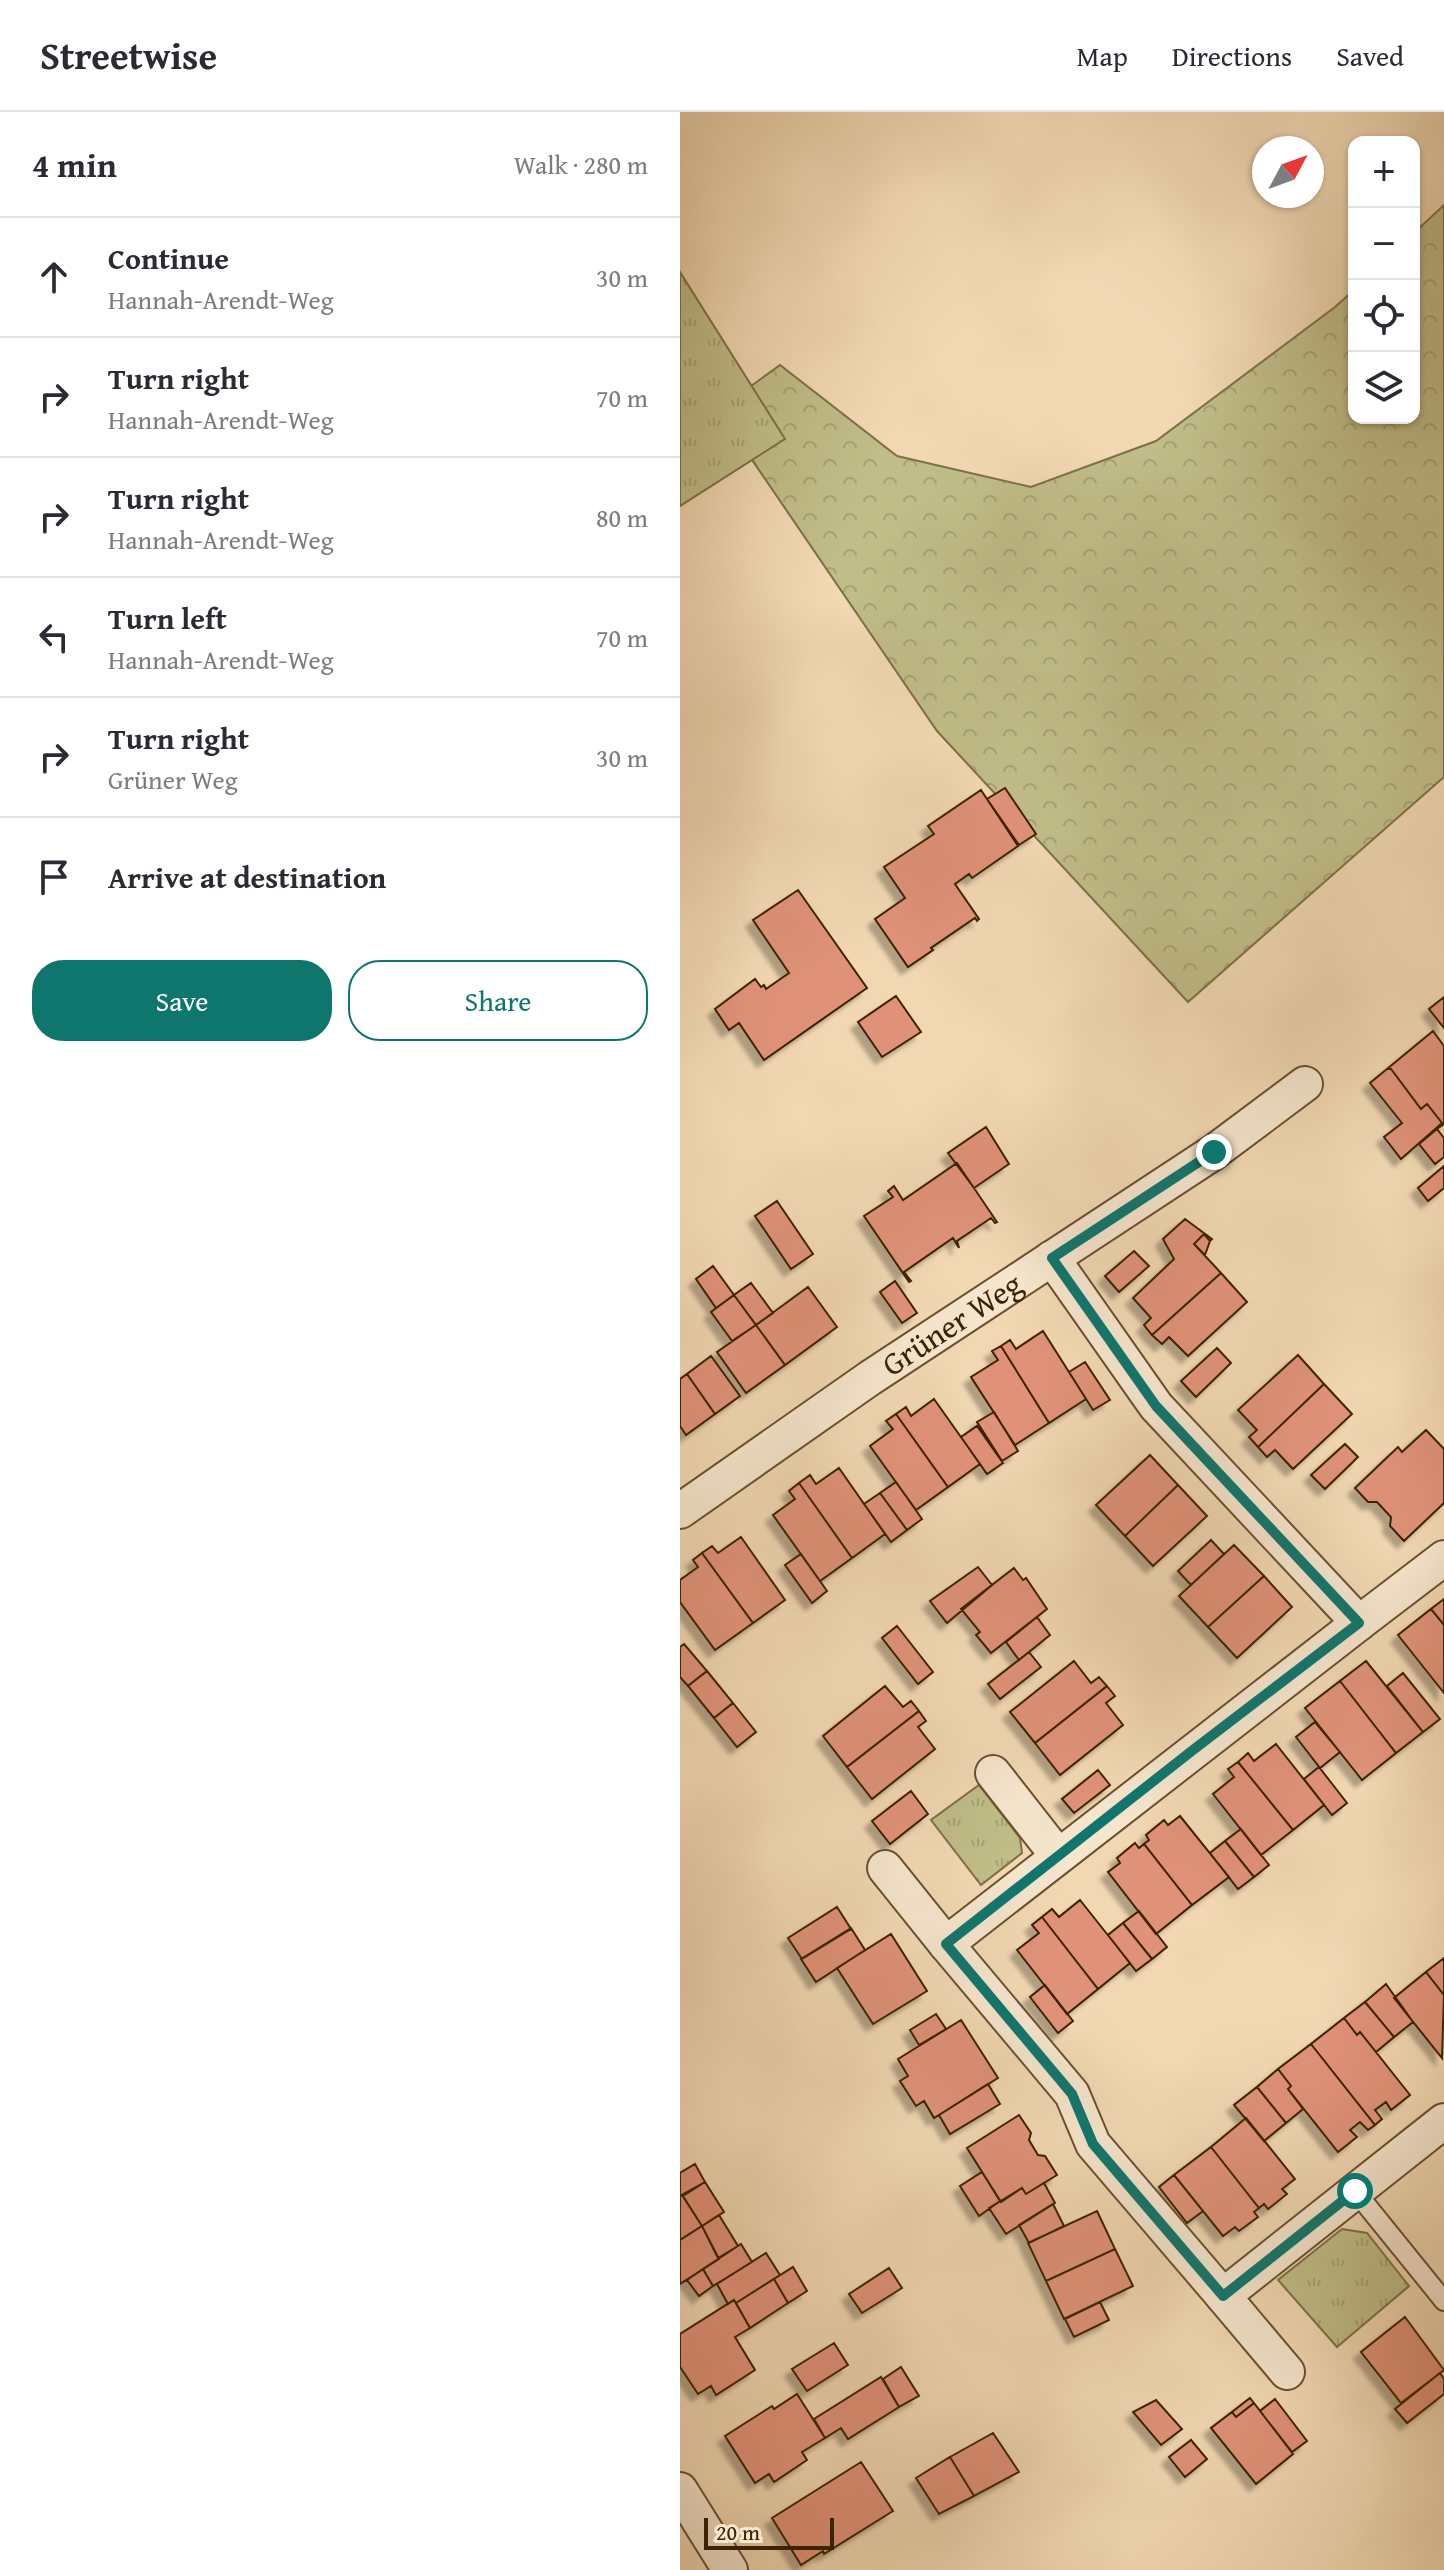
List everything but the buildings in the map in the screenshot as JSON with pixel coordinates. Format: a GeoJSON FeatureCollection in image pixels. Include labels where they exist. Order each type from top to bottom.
{"type":"FeatureCollection","features":[{"type":"Feature","properties":{"kind":"street","name":"Grüner Weg"},"geometry":{"type":"LineString","coordinates":[[680,1511],[870,1378],[1214,1152],[1305,1084]]}},
{"type":"Feature","properties":{"kind":"street"},"geometry":{"type":"LineString","coordinates":[[1052,1258],[1156,1406],[1359,1623]]}},
{"type":"Feature","properties":{"kind":"street"},"geometry":{"type":"LineString","coordinates":[[946,1944],[1444,1558]]}},
{"type":"Feature","properties":{"kind":"street"},"geometry":{"type":"LineString","coordinates":[[993,1773],[1058,1856]]}},
{"type":"Feature","properties":{"kind":"street"},"geometry":{"type":"LineString","coordinates":[[885,1868],[1072,2094],[1093,2144],[1287,2372]]}},
{"type":"Feature","properties":{"kind":"street"},"geometry":{"type":"LineString","coordinates":[[1223,2296],[1444,2121]]}},
{"type":"Feature","properties":{"kind":"street"},"geometry":{"type":"LineString","coordinates":[[680,2490],[730,2570]]}},
{"type":"Feature","properties":{"kind":"lane"},"geometry":{"type":"LineString","coordinates":[[1355,2191],[1444,2301]]}},
{"type":"Feature","properties":{"kind":"green space"},"geometry":{"type":"Polygon","coordinates":[[[1444,205],[1444,777],[1188,1002],[937,731],[718,410],[780,365],[897,456],[1031,487],[1156,441],[1348,295],[1348,424],[1420,424],[1420,227],[1444,205]]]}},
{"type":"Feature","properties":{"kind":"green space"},"geometry":{"type":"Polygon","coordinates":[[[680,272],[785,439],[680,506],[680,272]]]}},
{"type":"Feature","properties":{"kind":"green space"},"geometry":{"type":"Polygon","coordinates":[[[979,1785],[1020,1838],[1022,1853],[981,1885],[931,1820],[979,1785]]]}},
{"type":"Feature","properties":{"kind":"green space"},"geometry":{"type":"Polygon","coordinates":[[[1342,2229],[1367,2233],[1409,2286],[1337,2347],[1278,2280],[1342,2229]]]}},
{"type":"Feature","properties":{"kind":"route"},"geometry":{"type":"LineString","coordinates":[[1214,1152],[1052,1258],[1156,1406],[1359,1623],[946,1944],[1072,2094],[1093,2144],[1223,2296],[1355,2191]]}}]}
